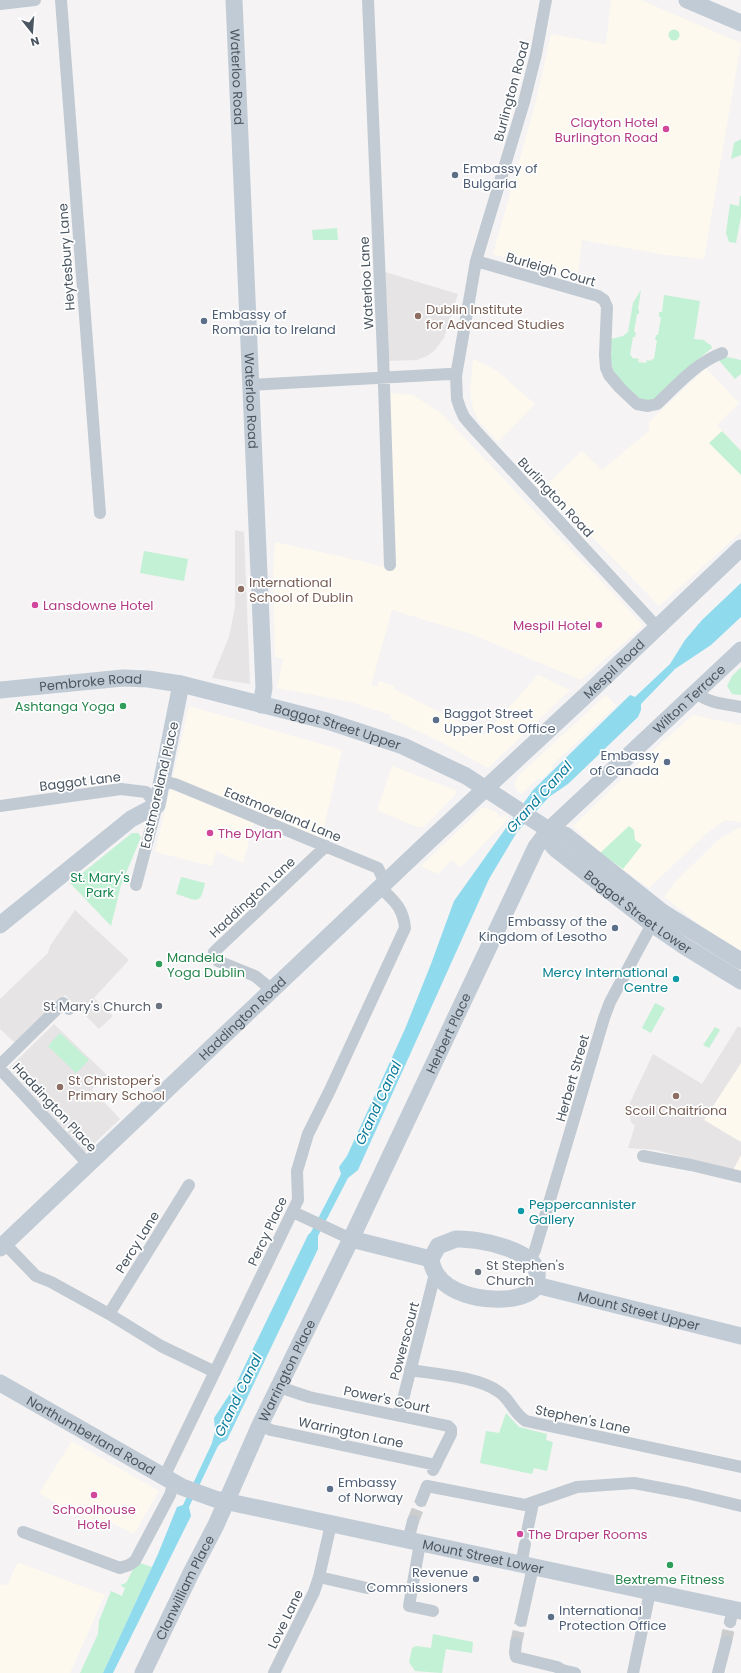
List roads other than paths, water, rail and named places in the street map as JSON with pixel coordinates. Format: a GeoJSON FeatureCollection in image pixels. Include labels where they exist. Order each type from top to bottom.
{"type":"FeatureCollection","features":[{"type":"Feature","properties":{"kind":"street"},"geometry":{"type":"LineString","coordinates":[[0,4],[35,0]]}},
{"type":"Feature","properties":{"kind":"street","name":"Heytesbury Lane"},"geometry":{"type":"LineString","coordinates":[[61,0],[100,513]]}},
{"type":"Feature","properties":{"kind":"street","name":"Waterloo Road"},"geometry":{"type":"LineString","coordinates":[[234,0],[264,688],[261,705]]}},
{"type":"Feature","properties":{"kind":"street","name":"Waterloo Lane"},"geometry":{"type":"LineString","coordinates":[[368,0],[384,378],[390,565]]}},
{"type":"Feature","properties":{"kind":"street","name":"Burlington Road"},"geometry":{"type":"LineString","coordinates":[[546,0],[536,54],[524,102],[476,261],[456,376],[457,399],[464,417],[657,626]]}},
{"type":"Feature","properties":{"kind":"street"},"geometry":{"type":"LineString","coordinates":[[687,0],[741,23]]}},
{"type":"Feature","properties":{"kind":"street","name":"Burleigh Court"},"geometry":{"type":"LineString","coordinates":[[476,261],[598,296],[604,300],[607,307],[605,333],[606,368],[609,375],[620,388],[637,404],[648,406],[657,404],[699,364],[722,353]]}},
{"type":"Feature","properties":{"kind":"street"},"geometry":{"type":"LineString","coordinates":[[251,385],[449,374],[456,376]]}},
{"type":"Feature","properties":{"kind":"street","name":"Mespil Road"},"geometry":{"type":"LineString","coordinates":[[486,788],[741,548]]}},
{"type":"Feature","properties":{"kind":"street","name":"Wilton Terrace"},"geometry":{"type":"LineString","coordinates":[[543,826],[696,693],[741,650]]}},
{"type":"Feature","properties":{"kind":"street","name":"Pembroke Road"},"geometry":{"type":"LineString","coordinates":[[0,690],[123,678],[148,679],[181,684]]}},
{"type":"Feature","properties":{"kind":"street","name":"Baggot Street Upper"},"geometry":{"type":"LineString","coordinates":[[181,684],[327,721],[395,743],[466,776],[486,788]]}},
{"type":"Feature","properties":{"kind":"street","name":"Eastmoreland Place"},"geometry":{"type":"LineString","coordinates":[[136,885],[157,805],[168,783],[181,684]]}},
{"type":"Feature","properties":{"kind":"street"},"geometry":{"type":"LineString","coordinates":[[696,693],[702,698],[714,702],[741,707]]}},
{"type":"Feature","properties":{"kind":"street","name":"Eastmoreland Lane"},"geometry":{"type":"LineString","coordinates":[[168,783],[378,868],[382,885]]}},
{"type":"Feature","properties":{"kind":"street","name":"Baggot Street Lower"},"geometry":{"type":"LineString","coordinates":[[486,788],[543,826],[566,835],[657,918],[684,946],[741,981]]}},
{"type":"Feature","properties":{"kind":"street","name":"Haddington Road"},"geometry":{"type":"LineString","coordinates":[[2,1246],[486,788]]}},
{"type":"Feature","properties":{"kind":"street","name":"Baggot Lane"},"geometry":{"type":"LineString","coordinates":[[0,806],[121,789],[146,792],[157,805]]}},
{"type":"Feature","properties":{"kind":"street"},"geometry":{"type":"LineString","coordinates":[[0,925],[131,819],[157,805]]}},
{"type":"Feature","properties":{"kind":"street","name":"Herbert Place"},"geometry":{"type":"LineString","coordinates":[[350,1239],[536,847],[543,826]]}},
{"type":"Feature","properties":{"kind":"street","name":"Haddington Lane"},"geometry":{"type":"LineString","coordinates":[[272,990],[255,976],[218,961],[214,952],[326,846]]}},
{"type":"Feature","properties":{"kind":"street","name":"Percy Place"},"geometry":{"type":"LineString","coordinates":[[23,1532],[120,1568],[135,1561],[170,1495],[215,1372],[293,1212],[298,1200],[297,1172],[308,1134],[405,928],[404,915],[382,885]]}},
{"type":"Feature","properties":{"kind":"street","name":"Baggot Street Lower"},"geometry":{"type":"LineString","coordinates":[[657,918],[741,961]]}},
{"type":"Feature","properties":{"kind":"street","name":"Herbert Street"},"geometry":{"type":"LineString","coordinates":[[530,1260],[535,1250],[604,1018],[610,1002],[657,918]]}},
{"type":"Feature","properties":{"kind":"street","name":"Haddington Place"},"geometry":{"type":"LineString","coordinates":[[0,1065],[63,1003],[69,1009]]}},
{"type":"Feature","properties":{"kind":"street","name":"Haddington Place"},"geometry":{"type":"LineString","coordinates":[[2,1077],[88,1164]]}},
{"type":"Feature","properties":{"kind":"street"},"geometry":{"type":"LineString","coordinates":[[643,1156],[741,1177]]}},
{"type":"Feature","properties":{"kind":"street","name":"Percy Lane"},"geometry":{"type":"LineString","coordinates":[[109,1314],[189,1185]]}},
{"type":"Feature","properties":{"kind":"street"},"geometry":{"type":"LineString","coordinates":[[293,1212],[350,1239],[433,1266],[452,1288],[488,1300],[513,1298],[524,1295],[536,1286],[538,1273],[530,1260],[504,1247],[477,1240],[464,1239],[438,1246],[433,1266]]}},
{"type":"Feature","properties":{"kind":"street","name":"Warrington Place"},"geometry":{"type":"LineString","coordinates":[[225,1502],[260,1425],[350,1239]]}},
{"type":"Feature","properties":{"kind":"street"},"geometry":{"type":"LineString","coordinates":[[2,1246],[36,1276],[52,1282],[109,1314],[161,1346],[215,1372]]}},
{"type":"Feature","properties":{"kind":"street","name":"Powerscourt"},"geometry":{"type":"LineString","coordinates":[[399,1415],[433,1266]]}},
{"type":"Feature","properties":{"kind":"street","name":"Mount Street Upper"},"geometry":{"type":"LineString","coordinates":[[536,1286],[741,1336]]}},
{"type":"Feature","properties":{"kind":"street","name":"Stephen's Lane"},"geometry":{"type":"LineString","coordinates":[[410,1370],[486,1384],[501,1392],[520,1417],[526,1421],[741,1467]]}},
{"type":"Feature","properties":{"kind":"street","name":"Northumberland Road"},"geometry":{"type":"LineString","coordinates":[[0,1383],[174,1482],[205,1495]]}},
{"type":"Feature","properties":{"kind":"street","name":"Power's Court"},"geometry":{"type":"LineString","coordinates":[[279,1387],[315,1398],[448,1426],[451,1430],[435,1468]]}},
{"type":"Feature","properties":{"kind":"street","name":"Warrington Lane"},"geometry":{"type":"LineString","coordinates":[[260,1425],[271,1430],[435,1468]]}},
{"type":"Feature","properties":{"kind":"street"},"geometry":{"type":"LineString","coordinates":[[421,1501],[427,1486],[522,1504],[531,1504],[576,1487],[634,1483],[687,1493],[741,1506]]}},
{"type":"Feature","properties":{"kind":"street","name":"Mount Street Lower"},"geometry":{"type":"LineString","coordinates":[[205,1495],[225,1502],[650,1592],[735,1614]]}},
{"type":"Feature","properties":{"kind":"street","name":"Clanwilliam Place"},"geometry":{"type":"LineString","coordinates":[[143,1673],[216,1525],[225,1502]]}},
{"type":"Feature","properties":{"kind":"street"},"geometry":{"type":"LineString","coordinates":[[527,1532],[531,1504]]}},
{"type":"Feature","properties":{"kind":"street"},"geometry":{"type":"LineString","coordinates":[[413,1521],[414,1542],[408,1606],[433,1611]]}},
{"type":"Feature","properties":{"kind":"street","name":"Love Lane"},"geometry":{"type":"LineString","coordinates":[[274,1673],[304,1615],[319,1577],[331,1524]]}},
{"type":"Feature","properties":{"kind":"street"},"geometry":{"type":"LineString","coordinates":[[521,1620],[527,1566],[525,1544]]}},
{"type":"Feature","properties":{"kind":"street"},"geometry":{"type":"LineString","coordinates":[[319,1577],[367,1588]]}},
{"type":"Feature","properties":{"kind":"street"},"geometry":{"type":"LineString","coordinates":[[633,1673],[650,1592]]}},
{"type":"Feature","properties":{"kind":"street"},"geometry":{"type":"LineString","coordinates":[[718,1673],[726,1642]]}},
{"type":"Feature","properties":{"kind":"street"},"geometry":{"type":"LineString","coordinates":[[516,1643],[516,1657],[557,1667],[574,1673]]}},
{"type":"Feature","properties":{"kind":"water","name":"Grand Canal"},"geometry":{"type":"Polygon","coordinates":[[[741,583],[741,617],[711,645],[675,669],[641,704],[641,710],[638,717],[568,784],[549,797],[517,832],[489,879],[358,1170],[348,1178],[318,1236],[318,1249],[227,1440],[218,1446],[189,1507],[191,1516],[113,1673],[103,1673],[158,1554],[177,1507],[183,1505],[212,1443],[215,1431],[214,1418],[235,1386],[308,1235],[311,1232],[341,1174],[339,1167],[347,1156],[405,1029],[454,901],[533,790],[630,695],[635,697],[670,664],[685,640],[702,620],[741,583]]]}},
{"type":"Feature","properties":{"kind":"tunnel"},"geometry":{"type":"LineString","coordinates":[[413,1521],[421,1501]]}},
{"type":"Feature","properties":{"kind":"tunnel"},"geometry":{"type":"LineString","coordinates":[[516,1643],[521,1621]]}},
{"type":"Feature","properties":{"kind":"tunnel"},"geometry":{"type":"LineString","coordinates":[[726,1642],[730,1622]]}},
{"type":"Feature","properties":{"kind":"place","name":"Clayton Hotel Burlington Road"},"geometry":{"type":"Point","coordinates":[666,129]}},
{"type":"Feature","properties":{"kind":"place","name":"Embassy of Bulgaria"},"geometry":{"type":"Point","coordinates":[455,175]}},
{"type":"Feature","properties":{"kind":"place","name":"Dublin Institute for Advanced Studies"},"geometry":{"type":"Point","coordinates":[418,316]}},
{"type":"Feature","properties":{"kind":"place","name":"Embassy of Romania to Ireland"},"geometry":{"type":"Point","coordinates":[204,321]}},
{"type":"Feature","properties":{"kind":"place","name":"International School of Dublin"},"geometry":{"type":"Point","coordinates":[241,589]}},
{"type":"Feature","properties":{"kind":"place","name":"Lansdowne Hotel"},"geometry":{"type":"Point","coordinates":[35,605]}},
{"type":"Feature","properties":{"kind":"place","name":"Mespil Hotel"},"geometry":{"type":"Point","coordinates":[599,625]}},
{"type":"Feature","properties":{"kind":"place","name":"Ashtanga Yoga"},"geometry":{"type":"Point","coordinates":[123,706]}},
{"type":"Feature","properties":{"kind":"place","name":"Baggot Street Upper Post Office"},"geometry":{"type":"Point","coordinates":[436,720]}},
{"type":"Feature","properties":{"kind":"place","name":"Embassy of Canada"},"geometry":{"type":"Point","coordinates":[667,762]}},
{"type":"Feature","properties":{"kind":"place","name":"The Dylan"},"geometry":{"type":"Point","coordinates":[210,833]}},
{"type":"Feature","properties":{"kind":"place","name":"Embassy of the Kingdom of Lesotho"},"geometry":{"type":"Point","coordinates":[615,928]}},
{"type":"Feature","properties":{"kind":"place","name":"Mandela Yoga Dublin"},"geometry":{"type":"Point","coordinates":[159,964]}},
{"type":"Feature","properties":{"kind":"place","name":"Mercy International Centre"},"geometry":{"type":"Point","coordinates":[676,979]}},
{"type":"Feature","properties":{"kind":"place","name":"St Mary's Church"},"geometry":{"type":"Point","coordinates":[159,1006]}},
{"type":"Feature","properties":{"kind":"place","name":"St Christoper's Primary School"},"geometry":{"type":"Point","coordinates":[60,1087]}},
{"type":"Feature","properties":{"kind":"place","name":"Scoil Chaitríona"},"geometry":{"type":"Point","coordinates":[676,1096]}},
{"type":"Feature","properties":{"kind":"place","name":"Peppercannister Gallery"},"geometry":{"type":"Point","coordinates":[521,1211]}},
{"type":"Feature","properties":{"kind":"place","name":"St Stephen's Church"},"geometry":{"type":"Point","coordinates":[478,1272]}},
{"type":"Feature","properties":{"kind":"place","name":"Embassy of Norway"},"geometry":{"type":"Point","coordinates":[330,1489]}},
{"type":"Feature","properties":{"kind":"place","name":"Schoolhouse Hotel"},"geometry":{"type":"Point","coordinates":[94,1495]}},
{"type":"Feature","properties":{"kind":"place","name":"The Draper Rooms"},"geometry":{"type":"Point","coordinates":[520,1534]}},
{"type":"Feature","properties":{"kind":"place","name":"Bextreme Fitness"},"geometry":{"type":"Point","coordinates":[670,1565]}},
{"type":"Feature","properties":{"kind":"place","name":"Revenue Commissioners"},"geometry":{"type":"Point","coordinates":[476,1579]}},
{"type":"Feature","properties":{"kind":"place","name":"International Protection Office"},"geometry":{"type":"Point","coordinates":[551,1617]}},
{"type":"Feature","properties":{"kind":"park label","name":"St. Mary's Park"},"geometry":{"type":"Point","coordinates":[100,884]}}]}
